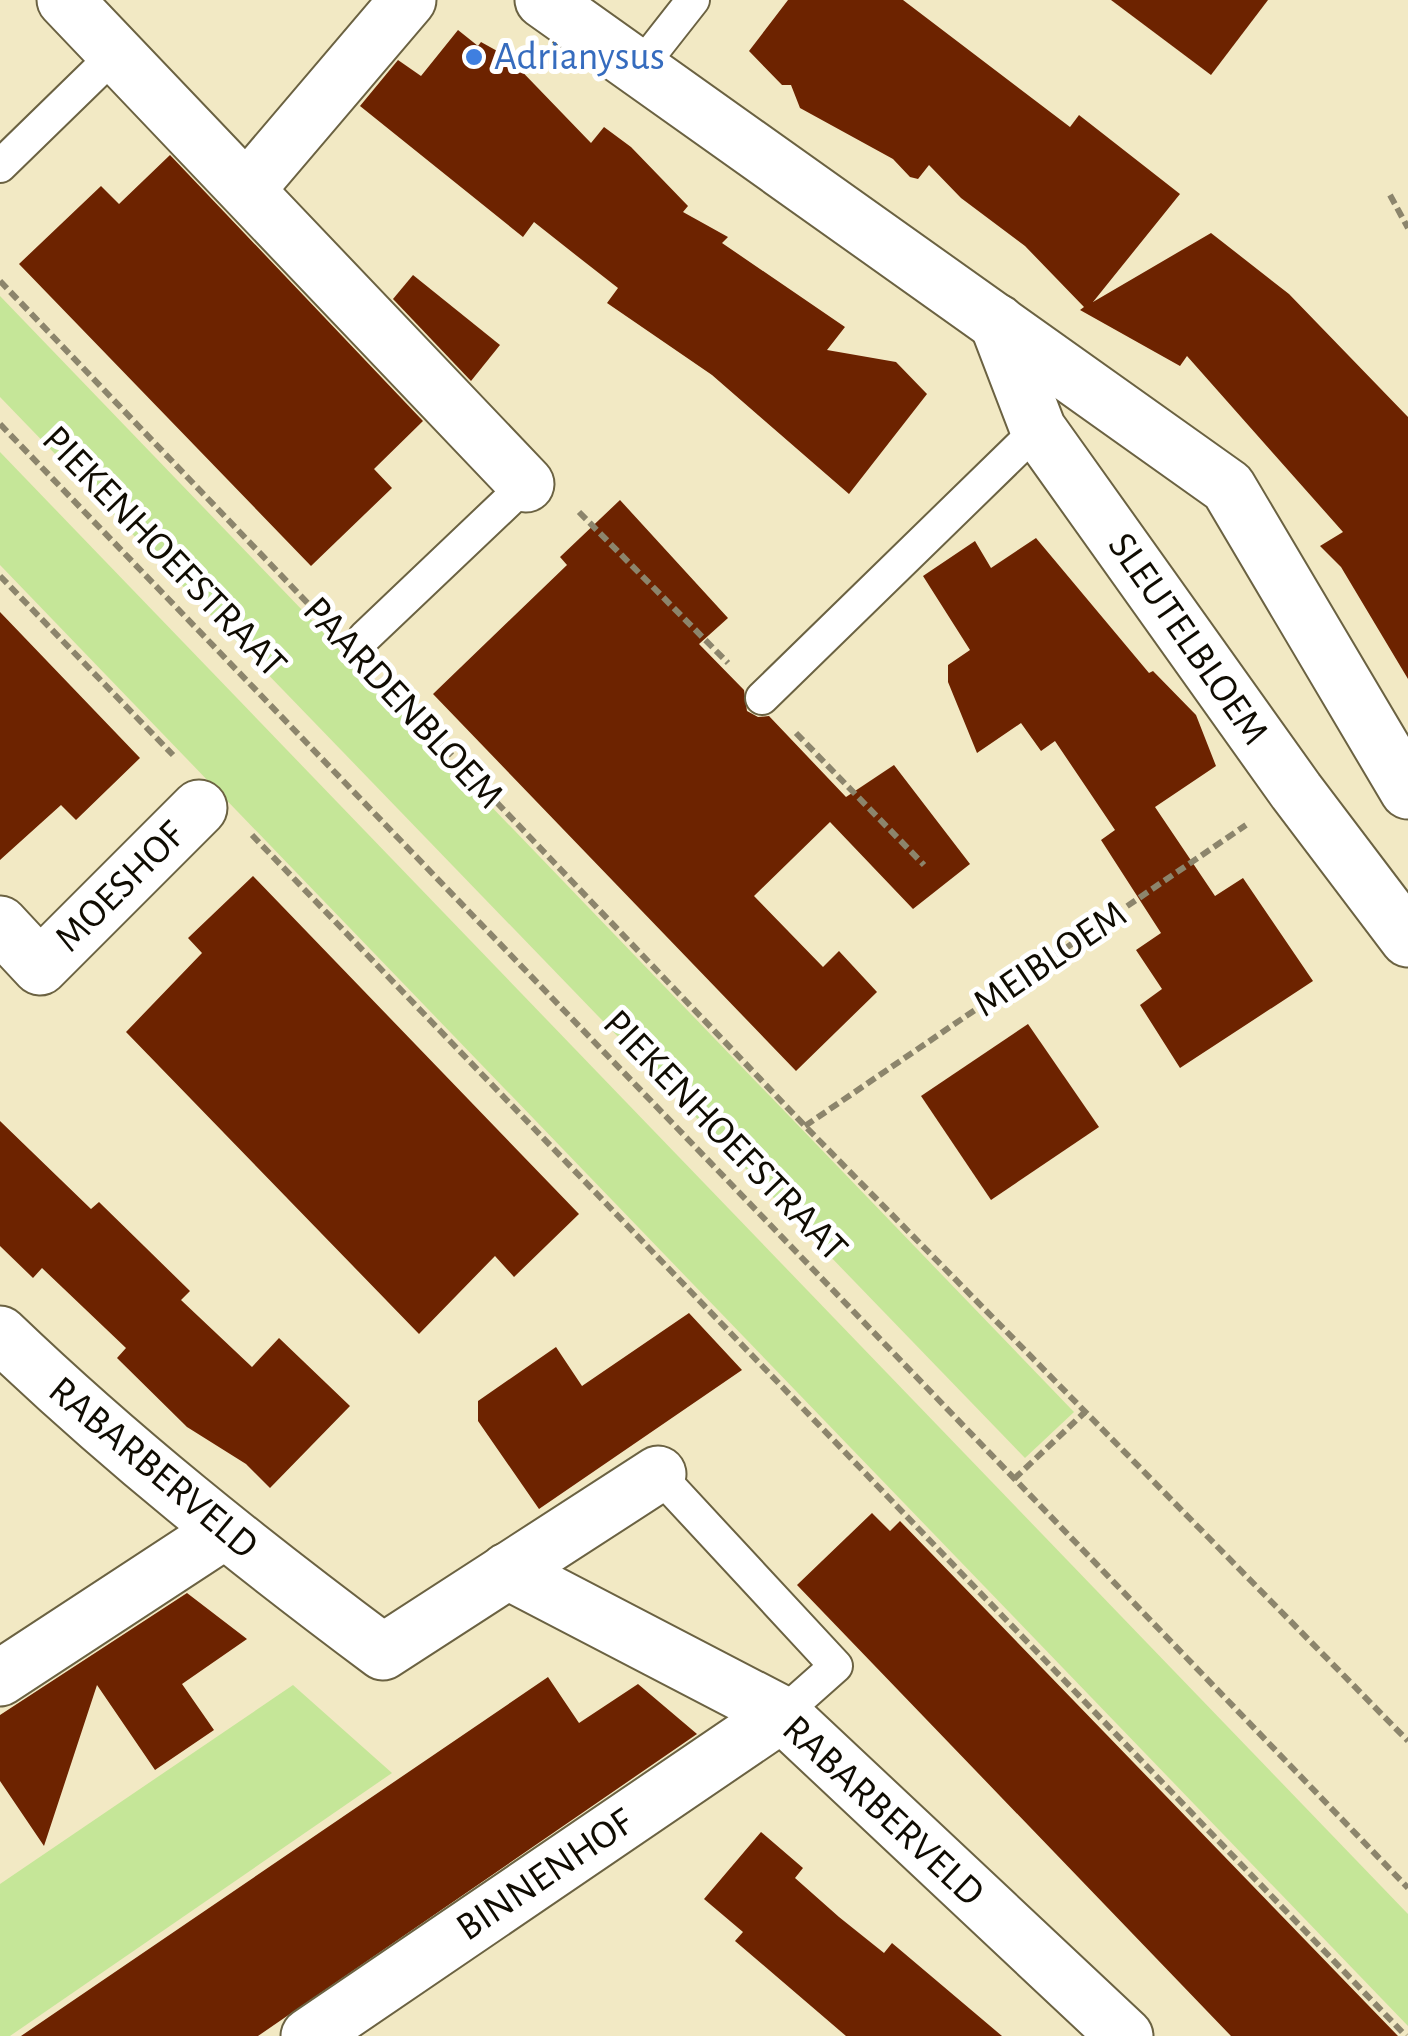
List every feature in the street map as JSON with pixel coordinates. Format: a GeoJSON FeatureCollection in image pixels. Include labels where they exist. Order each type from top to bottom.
{"type":"FeatureCollection","features":[{"type":"Feature","properties":{"kind":"street"},"geometry":{"type":"LineString","coordinates":[[65,0],[526,484]]}},
{"type":"Feature","properties":{"kind":"street"},"geometry":{"type":"LineString","coordinates":[[248,188],[408,0]]}},
{"type":"Feature","properties":{"kind":"street"},"geometry":{"type":"LineString","coordinates":[[542,0],[1228,487],[1389,715],[1408,791]]}},
{"type":"Feature","properties":{"kind":"street","name":"SLEUTELBLOEM"},"geometry":{"type":"LineString","coordinates":[[996,322],[1038,428],[1296,791],[1408,939]]}},
{"type":"Feature","properties":{"kind":"street","name":"MOESHOF"},"geometry":{"type":"LineString","coordinates":[[0,924],[40,967],[209,801]]}},
{"type":"Feature","properties":{"kind":"street","name":"RABARBERVELD"},"geometry":{"type":"LineString","coordinates":[[0,1334],[74,1406],[223,1532],[383,1652],[658,1474]]}},
{"type":"Feature","properties":{"kind":"street"},"geometry":{"type":"LineString","coordinates":[[0,1678],[223,1532]]}},
{"type":"Feature","properties":{"kind":"street","name":"RABARBERVELD"},"geometry":{"type":"LineString","coordinates":[[507,1571],[782,1714],[1125,2036]]}},
{"type":"Feature","properties":{"kind":"street","name":"BINNENHOF"},"geometry":{"type":"LineString","coordinates":[[309,2036],[782,1714]]}},
{"type":"Feature","properties":{"kind":"lane"},"geometry":{"type":"LineString","coordinates":[[638,70],[694,0]]}},
{"type":"Feature","properties":{"kind":"lane"},"geometry":{"type":"LineString","coordinates":[[0,166],[116,53]]}},
{"type":"Feature","properties":{"kind":"lane"},"geometry":{"type":"LineString","coordinates":[[762,698],[1038,428]]}},
{"type":"Feature","properties":{"kind":"lane"},"geometry":{"type":"LineString","coordinates":[[356,645],[526,484]]}},
{"type":"Feature","properties":{"kind":"lane"},"geometry":{"type":"LineString","coordinates":[[658,1474],[836,1666],[782,1714]]}},
{"type":"Feature","properties":{"kind":"path"},"geometry":{"type":"LineString","coordinates":[[1390,196],[1408,228]]}},
{"type":"Feature","properties":{"kind":"path","name":"PAARDENBLOEM"},"geometry":{"type":"LineString","coordinates":[[0,281],[356,645],[805,1126],[1408,1741]]}},
{"type":"Feature","properties":{"kind":"path","name":"PIEKENHOEFSTRAAT"},"geometry":{"type":"LineString","coordinates":[[0,424],[1408,1888]]}},
{"type":"Feature","properties":{"kind":"path"},"geometry":{"type":"LineString","coordinates":[[0,576],[209,801],[1406,2036]]}},
{"type":"Feature","properties":{"kind":"path","name":"MEIBLOEM"},"geometry":{"type":"LineString","coordinates":[[805,1126],[1296,791]]}},
{"type":"Feature","properties":{"kind":"path"},"geometry":{"type":"LineString","coordinates":[[1014,1480],[1085,1412]]}},
{"type":"Feature","properties":{"kind":"green space"},"geometry":{"type":"Polygon","coordinates":[[[0,296],[1074,1412],[1025,1458],[0,397],[0,296]]]}},
{"type":"Feature","properties":{"kind":"green space"},"geometry":{"type":"Polygon","coordinates":[[[0,452],[1408,1914],[1408,2026],[0,565],[0,452]]]}},
{"type":"Feature","properties":{"kind":"green space"},"geometry":{"type":"Polygon","coordinates":[[[293,1685],[392,1773],[10,2036],[0,2036],[0,1884],[293,1685]]]}},
{"type":"Feature","properties":{"kind":"building"},"geometry":{"type":"Polygon","coordinates":[[[788,0],[903,0],[1070,127],[1079,115],[1180,194],[1093,302],[1211,233],[1289,294],[1408,417],[1408,679],[1341,567],[1320,546],[1343,532],[1187,356],[1180,366],[1080,310],[1084,307],[1025,246],[961,198],[929,165],[918,179],[910,177],[893,159],[800,108],[791,85],[782,85],[749,51],[788,0]]]}},
{"type":"Feature","properties":{"kind":"building"},"geometry":{"type":"Polygon","coordinates":[[[1111,0],[1268,0],[1211,75],[1111,0]]]}},
{"type":"Feature","properties":{"kind":"building"},"geometry":{"type":"Polygon","coordinates":[[[458,30],[478,46],[481,42],[508,57],[591,143],[604,127],[631,147],[688,206],[683,212],[728,237],[722,243],[845,327],[827,350],[896,362],[927,394],[849,494],[712,375],[607,303],[618,288],[534,222],[523,237],[360,106],[398,60],[421,76],[458,30]]]}},
{"type":"Feature","properties":{"kind":"building"},"geometry":{"type":"Polygon","coordinates":[[[170,155],[423,421],[374,469],[392,488],[311,566],[19,264],[101,186],[119,204],[170,155]]]}},
{"type":"Feature","properties":{"kind":"building"},"geometry":{"type":"Polygon","coordinates":[[[413,275],[500,345],[471,381],[393,299],[413,275]]]}},
{"type":"Feature","properties":{"kind":"building"},"geometry":{"type":"Polygon","coordinates":[[[620,500],[728,618],[699,644],[744,690],[747,711],[758,717],[769,716],[846,797],[894,765],[970,864],[913,909],[830,822],[754,896],[823,967],[839,951],[877,992],[796,1071],[433,694],[567,565],[560,557],[620,500]]]}},
{"type":"Feature","properties":{"kind":"building"},"geometry":{"type":"Polygon","coordinates":[[[1036,538],[1149,673],[1153,671],[1196,715],[1216,766],[1155,807],[1215,896],[1243,878],[1313,981],[1180,1068],[1140,1005],[1162,989],[1136,950],[1161,933],[1101,840],[1115,830],[1055,741],[1041,751],[1021,723],[977,753],[948,682],[948,665],[970,650],[923,576],[975,541],[991,568],[1036,538]]]}},
{"type":"Feature","properties":{"kind":"building"},"geometry":{"type":"Polygon","coordinates":[[[0,612],[140,758],[76,820],[61,805],[0,860],[0,612]]]}},
{"type":"Feature","properties":{"kind":"building"},"geometry":{"type":"Polygon","coordinates":[[[253,876],[579,1214],[514,1277],[495,1256],[419,1334],[126,1032],[202,953],[188,938],[253,876]]]}},
{"type":"Feature","properties":{"kind":"building"},"geometry":{"type":"Polygon","coordinates":[[[1028,1024],[1099,1127],[991,1200],[921,1096],[1028,1024]]]}},
{"type":"Feature","properties":{"kind":"building"},"geometry":{"type":"Polygon","coordinates":[[[0,1121],[91,1209],[99,1202],[190,1291],[181,1300],[252,1367],[279,1338],[350,1406],[270,1488],[246,1464],[187,1427],[117,1358],[126,1348],[42,1268],[33,1278],[0,1246],[0,1121]]]}},
{"type":"Feature","properties":{"kind":"building"},"geometry":{"type":"Polygon","coordinates":[[[689,1313],[742,1370],[539,1509],[478,1421],[478,1401],[556,1347],[582,1386],[689,1313]]]}},
{"type":"Feature","properties":{"kind":"building"},"geometry":{"type":"Polygon","coordinates":[[[872,1513],[890,1531],[900,1521],[1398,2036],[1231,2036],[797,1585],[872,1513]]]}},
{"type":"Feature","properties":{"kind":"building"},"geometry":{"type":"Polygon","coordinates":[[[187,1593],[247,1639],[182,1684],[214,1730],[155,1770],[97,1685],[44,1846],[0,1781],[0,1715],[187,1593]]]}},
{"type":"Feature","properties":{"kind":"building"},"geometry":{"type":"Polygon","coordinates":[[[548,1677],[579,1723],[638,1684],[697,1734],[258,2036],[21,2036],[548,1677]]]}},
{"type":"Feature","properties":{"kind":"building"},"geometry":{"type":"Polygon","coordinates":[[[761,1832],[803,1868],[795,1878],[839,1917],[884,1953],[892,1943],[1002,2036],[846,2036],[735,1941],[743,1932],[704,1899],[761,1832]]]}},
{"type":"Feature","properties":{"kind":"place","name":"Adrianysus"},"geometry":{"type":"Point","coordinates":[474,57]}}]}
